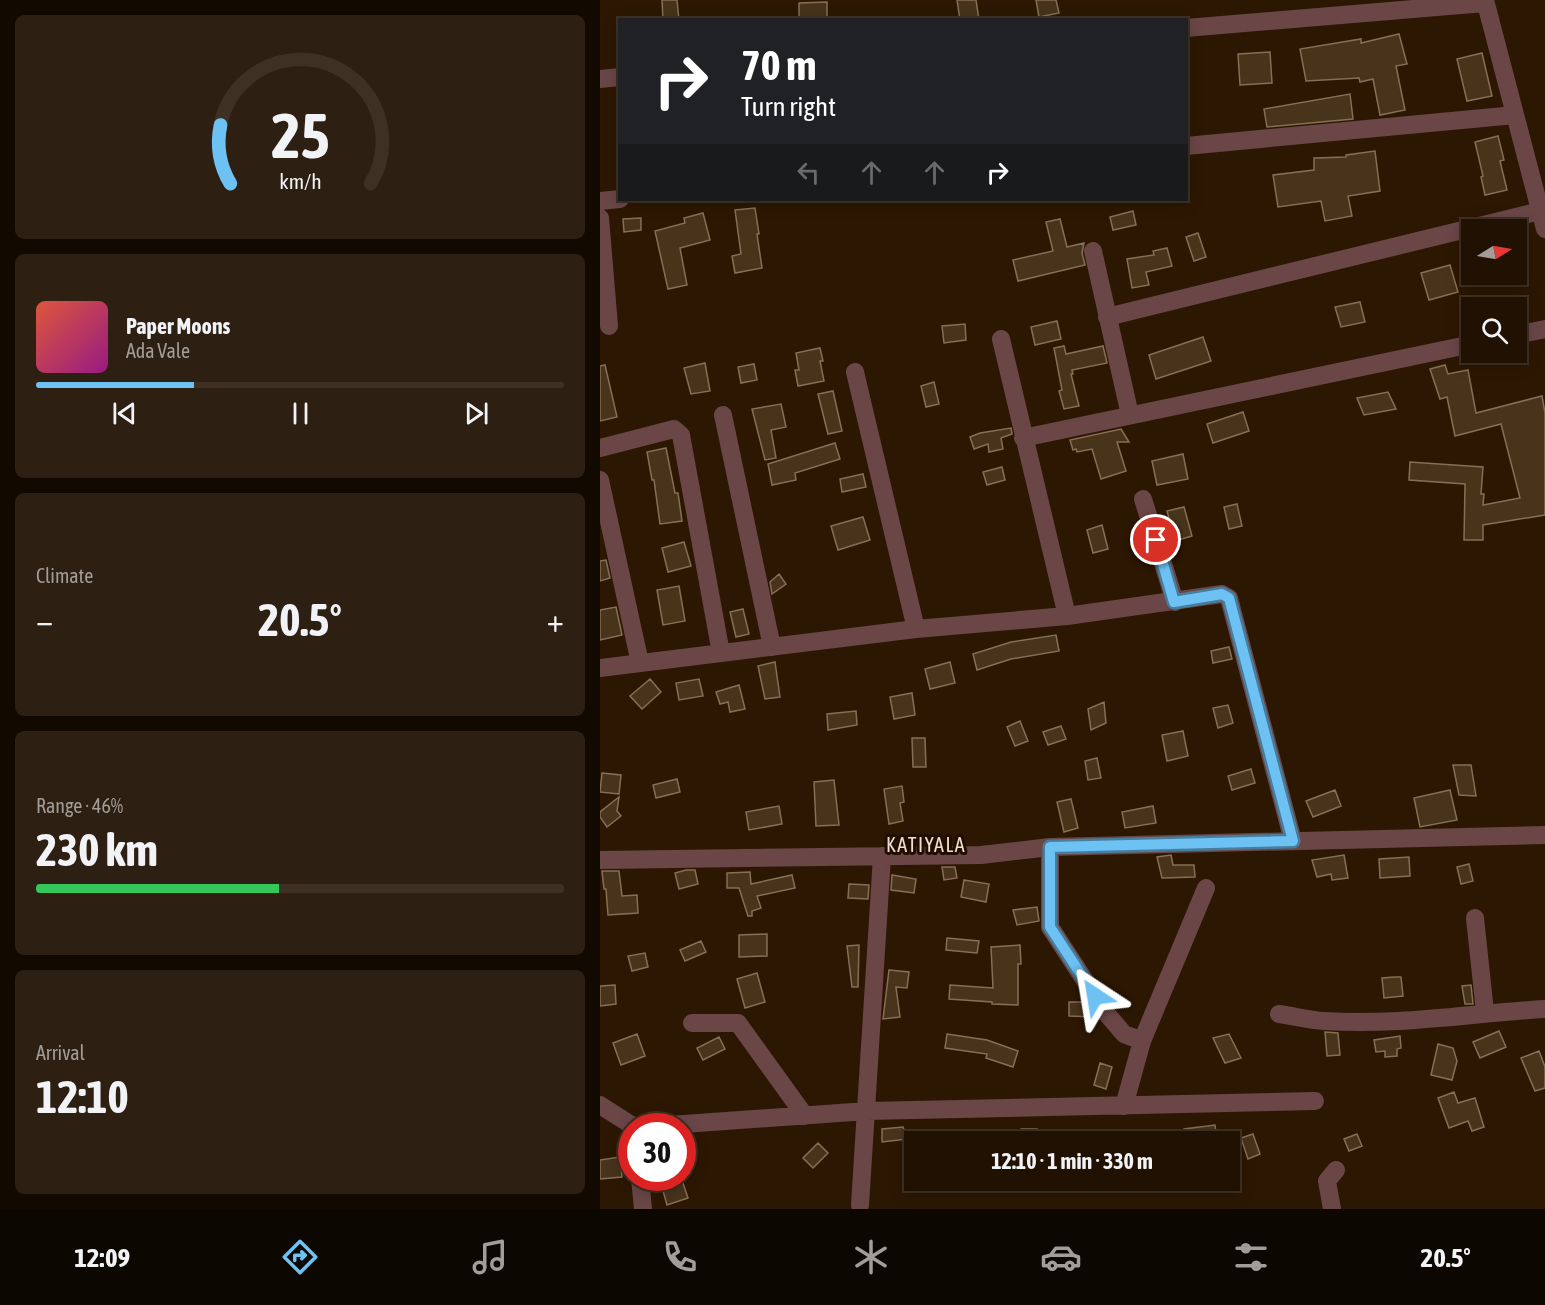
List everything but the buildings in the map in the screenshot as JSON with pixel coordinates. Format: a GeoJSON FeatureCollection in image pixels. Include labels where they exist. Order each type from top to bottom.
{"type":"FeatureCollection","features":[{"type":"Feature","properties":{"kind":"street"},"geometry":{"type":"LineString","coordinates":[[1188,28],[1485,1],[1545,229]]}},
{"type":"Feature","properties":{"kind":"street"},"geometry":{"type":"LineString","coordinates":[[600,79],[618,77]]}},
{"type":"Feature","properties":{"kind":"street"},"geometry":{"type":"LineString","coordinates":[[1188,146],[1515,115]]}},
{"type":"Feature","properties":{"kind":"street"},"geometry":{"type":"LineString","coordinates":[[600,201],[618,199]]}},
{"type":"Feature","properties":{"kind":"street"},"geometry":{"type":"LineString","coordinates":[[1107,317],[1540,211]]}},
{"type":"Feature","properties":{"kind":"street"},"geometry":{"type":"LineString","coordinates":[[600,218],[609,326]]}},
{"type":"Feature","properties":{"kind":"street"},"geometry":{"type":"LineString","coordinates":[[1093,252],[1130,415]]}},
{"type":"Feature","properties":{"kind":"street"},"geometry":{"type":"LineString","coordinates":[[1527,333],[1545,329]]}},
{"type":"Feature","properties":{"kind":"street"},"geometry":{"type":"LineString","coordinates":[[1001,339],[1067,616]]}},
{"type":"Feature","properties":{"kind":"street"},"geometry":{"type":"LineString","coordinates":[[1023,438],[1461,346]]}},
{"type":"Feature","properties":{"kind":"street"},"geometry":{"type":"LineString","coordinates":[[855,372],[916,629]]}},
{"type":"Feature","properties":{"kind":"street"},"geometry":{"type":"LineString","coordinates":[[723,415],[772,647]]}},
{"type":"Feature","properties":{"kind":"street"},"geometry":{"type":"LineString","coordinates":[[600,448],[674,429],[681,435],[721,653]]}},
{"type":"Feature","properties":{"kind":"street"},"geometry":{"type":"LineString","coordinates":[[600,480],[640,663]]}},
{"type":"Feature","properties":{"kind":"street"},"geometry":{"type":"LineString","coordinates":[[1143,499],[1174,602]]}},
{"type":"Feature","properties":{"kind":"street"},"geometry":{"type":"LineString","coordinates":[[600,668],[916,629],[1067,616],[1222,594],[1229,598],[1293,841]]}},
{"type":"Feature","properties":{"kind":"street"},"geometry":{"type":"LineString","coordinates":[[600,860],[981,855],[1050,847],[1545,835]]}},
{"type":"Feature","properties":{"kind":"street"},"geometry":{"type":"LineString","coordinates":[[1050,847],[1050,927],[1106,1013],[1124,1034],[1142,1041]]}},
{"type":"Feature","properties":{"kind":"street"},"geometry":{"type":"LineString","coordinates":[[860,1205],[882,856]]}},
{"type":"Feature","properties":{"kind":"street"},"geometry":{"type":"LineString","coordinates":[[1124,1106],[1142,1041],[1206,888]]}},
{"type":"Feature","properties":{"kind":"street"},"geometry":{"type":"LineString","coordinates":[[1475,918],[1485,1012]]}},
{"type":"Feature","properties":{"kind":"street"},"geometry":{"type":"LineString","coordinates":[[1279,1014],[1324,1021],[1390,1020],[1545,1009]]}},
{"type":"Feature","properties":{"kind":"street"},"geometry":{"type":"LineString","coordinates":[[692,1023],[738,1023],[805,1116]]}},
{"type":"Feature","properties":{"kind":"street"},"geometry":{"type":"LineString","coordinates":[[696,1123],[867,1111],[1315,1101]]}},
{"type":"Feature","properties":{"kind":"street"},"geometry":{"type":"LineString","coordinates":[[600,1105],[618,1116]]}},
{"type":"Feature","properties":{"kind":"street"},"geometry":{"type":"LineString","coordinates":[[1332,1209],[1327,1181],[1336,1170]]}},
{"type":"Feature","properties":{"kind":"street"},"geometry":{"type":"LineString","coordinates":[[641,1191],[643,1209]]}},
{"type":"Feature","properties":{"kind":"district","name":"KATIYALA"},"geometry":{"type":"Point","coordinates":[926,844]}},
{"type":"Feature","properties":{"kind":"route"},"geometry":{"type":"LineString","coordinates":[[1095,996],[1050,927],[1050,847],[1293,841],[1229,598],[1222,594],[1174,602],[1156,540]]}}]}
